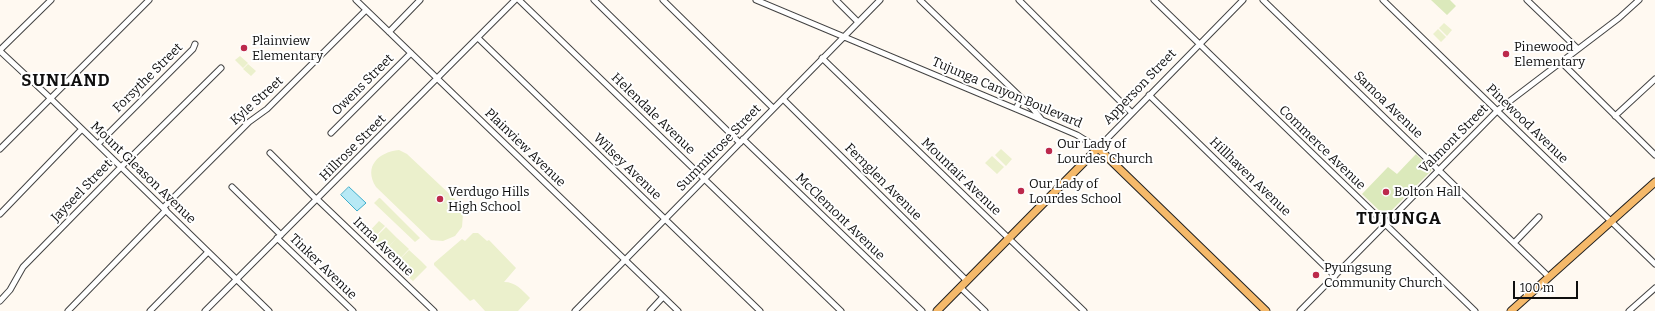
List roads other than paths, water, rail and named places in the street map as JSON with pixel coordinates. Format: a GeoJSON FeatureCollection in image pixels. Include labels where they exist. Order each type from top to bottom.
{"type":"FeatureCollection","features":[{"type":"Feature","properties":{"kind":"main road","name":"Apperson Street"},"geometry":{"type":"LineString","coordinates":[[937,311],[1098,148]]}},
{"type":"Feature","properties":{"kind":"main road","name":"Tujunga Canyon Boulevard"},"geometry":{"type":"LineString","coordinates":[[1098,148],[1266,311]]}},
{"type":"Feature","properties":{"kind":"main road"},"geometry":{"type":"LineString","coordinates":[[1511,311],[1655,182]]}},
{"type":"Feature","properties":{"kind":"street"},"geometry":{"type":"LineString","coordinates":[[0,50],[51,0]]}},
{"type":"Feature","properties":{"kind":"street"},"geometry":{"type":"LineString","coordinates":[[0,149],[149,0]]}},
{"type":"Feature","properties":{"kind":"street","name":"Plainview Avenue"},"geometry":{"type":"LineString","coordinates":[[356,0],[678,311]]}},
{"type":"Feature","properties":{"kind":"street","name":"Owens Street"},"geometry":{"type":"LineString","coordinates":[[389,32],[420,0]]}},
{"type":"Feature","properties":{"kind":"street","name":"Hillrose Street"},"geometry":{"type":"LineString","coordinates":[[205,311],[438,79],[515,0]]}},
{"type":"Feature","properties":{"kind":"street","name":"Helendale Avenue"},"geometry":{"type":"LineString","coordinates":[[519,0],[841,311]]}},
{"type":"Feature","properties":{"kind":"street","name":"McClemont Avenue"},"geometry":{"type":"LineString","coordinates":[[594,0],[922,311]]}},
{"type":"Feature","properties":{"kind":"street"},"geometry":{"type":"LineString","coordinates":[[663,0],[773,108]]}},
{"type":"Feature","properties":{"kind":"street","name":"Tujunga Canyon Boulevard"},"geometry":{"type":"LineString","coordinates":[[756,0],[1077,135],[1098,148]]}},
{"type":"Feature","properties":{"kind":"street"},"geometry":{"type":"LineString","coordinates":[[836,0],[858,22]]}},
{"type":"Feature","properties":{"kind":"street","name":"Summitrose Street"},"geometry":{"type":"LineString","coordinates":[[574,311],[880,0]]}},
{"type":"Feature","properties":{"kind":"street"},"geometry":{"type":"LineString","coordinates":[[920,0],[1022,98],[1044,122]]}},
{"type":"Feature","properties":{"kind":"street"},"geometry":{"type":"LineString","coordinates":[[1020,0],[1132,113]]}},
{"type":"Feature","properties":{"kind":"street","name":"Commerce Avenue"},"geometry":{"type":"LineString","coordinates":[[1154,0],[1475,311]]}},
{"type":"Feature","properties":{"kind":"street","name":"Apperson Street"},"geometry":{"type":"LineString","coordinates":[[1098,148],[1243,0]]}},
{"type":"Feature","properties":{"kind":"street","name":"Samoa Avenue"},"geometry":{"type":"LineString","coordinates":[[1263,0],[1549,277]]}},
{"type":"Feature","properties":{"kind":"street","name":"Pinewood Avenue"},"geometry":{"type":"LineString","coordinates":[[1383,0],[1655,264]]}},
{"type":"Feature","properties":{"kind":"street"},"geometry":{"type":"LineString","coordinates":[[1527,0],[1578,49]]}},
{"type":"Feature","properties":{"kind":"street"},"geometry":{"type":"LineString","coordinates":[[1532,4],[1536,0]]}},
{"type":"Feature","properties":{"kind":"street","name":"Valmont Street"},"geometry":{"type":"LineString","coordinates":[[1300,311],[1498,110],[1619,18],[1639,0]]}},
{"type":"Feature","properties":{"kind":"street","name":"Kyle Street"},"geometry":{"type":"LineString","coordinates":[[68,311],[164,209],[249,122],[267,109],[366,10]]}},
{"type":"Feature","properties":{"kind":"street","name":"Wilsey Avenue"},"geometry":{"type":"LineString","coordinates":[[478,38],[760,311]]}},
{"type":"Feature","properties":{"kind":"street","name":"Forsythe Street"},"geometry":{"type":"LineString","coordinates":[[98,144],[193,49],[195,44]]}},
{"type":"Feature","properties":{"kind":"street","name":"Mount Gleason Avenue"},"geometry":{"type":"LineString","coordinates":[[0,50],[269,311]]}},
{"type":"Feature","properties":{"kind":"street","name":"Owens Street"},"geometry":{"type":"LineString","coordinates":[[331,133],[411,53]]}},
{"type":"Feature","properties":{"kind":"street","name":"Mountair Avenue"},"geometry":{"type":"LineString","coordinates":[[822,58],[1084,311]]}},
{"type":"Feature","properties":{"kind":"street"},"geometry":{"type":"LineString","coordinates":[[1561,62],[1655,155]]}},
{"type":"Feature","properties":{"kind":"street","name":"Jayseel Street"},"geometry":{"type":"LineString","coordinates":[[0,301],[10,290],[23,267],[221,68]]}},
{"type":"Feature","properties":{"kind":"street"},"geometry":{"type":"LineString","coordinates":[[1615,116],[1655,80]]}},
{"type":"Feature","properties":{"kind":"street","name":"Hillhaven Avenue"},"geometry":{"type":"LineString","coordinates":[[1150,95],[1335,276]]}},
{"type":"Feature","properties":{"kind":"street"},"geometry":{"type":"LineString","coordinates":[[1016,109],[1022,98]]}},
{"type":"Feature","properties":{"kind":"street","name":"Fernglen Avenue"},"geometry":{"type":"LineString","coordinates":[[783,99],[967,281]]}},
{"type":"Feature","properties":{"kind":"street"},"geometry":{"type":"LineString","coordinates":[[0,214],[82,129]]}},
{"type":"Feature","properties":{"kind":"street","name":"Irma Avenue"},"geometry":{"type":"LineString","coordinates":[[270,153],[434,311]]}},
{"type":"Feature","properties":{"kind":"street","name":"Tinker Avenue"},"geometry":{"type":"LineString","coordinates":[[232,188],[353,311]]}},
{"type":"Feature","properties":{"kind":"street"},"geometry":{"type":"LineString","coordinates":[[1514,243],[1539,217]]}},
{"type":"Feature","properties":{"kind":"street"},"geometry":{"type":"LineString","coordinates":[[150,311],[208,252]]}},
{"type":"Feature","properties":{"kind":"street"},"geometry":{"type":"LineString","coordinates":[[960,287],[985,311]]}},
{"type":"Feature","properties":{"kind":"street"},"geometry":{"type":"LineString","coordinates":[[1630,311],[1655,288]]}},
{"type":"Feature","properties":{"kind":"street"},"geometry":{"type":"LineString","coordinates":[[650,311],[664,297]]}},
{"type":"Feature","properties":{"kind":"water"},"geometry":{"type":"Polygon","coordinates":[[[349,187],[366,203],[357,211],[341,195],[349,187]]]}},
{"type":"Feature","properties":{"kind":"place","name":"Plainview Elementary"},"geometry":{"type":"Point","coordinates":[244,48]}},
{"type":"Feature","properties":{"kind":"place","name":"Pinewood Elementary"},"geometry":{"type":"Point","coordinates":[1506,54]}},
{"type":"Feature","properties":{"kind":"place","name":"Our Lady of Lourdes Church"},"geometry":{"type":"Point","coordinates":[1049,151]}},
{"type":"Feature","properties":{"kind":"place","name":"Our Lady of Lourdes School"},"geometry":{"type":"Point","coordinates":[1021,191]}},
{"type":"Feature","properties":{"kind":"place","name":"Bolton Hall"},"geometry":{"type":"Point","coordinates":[1386,192]}},
{"type":"Feature","properties":{"kind":"place","name":"Verdugo Hills High School"},"geometry":{"type":"Point","coordinates":[440,199]}},
{"type":"Feature","properties":{"kind":"place","name":"Pyungsung Community Church"},"geometry":{"type":"Point","coordinates":[1316,275]}},
{"type":"Feature","properties":{"kind":"district","name":"SUNLAND"},"geometry":{"type":"Point","coordinates":[66,81]}},
{"type":"Feature","properties":{"kind":"district","name":"TUJUNGA"},"geometry":{"type":"Point","coordinates":[1399,219]}}]}
